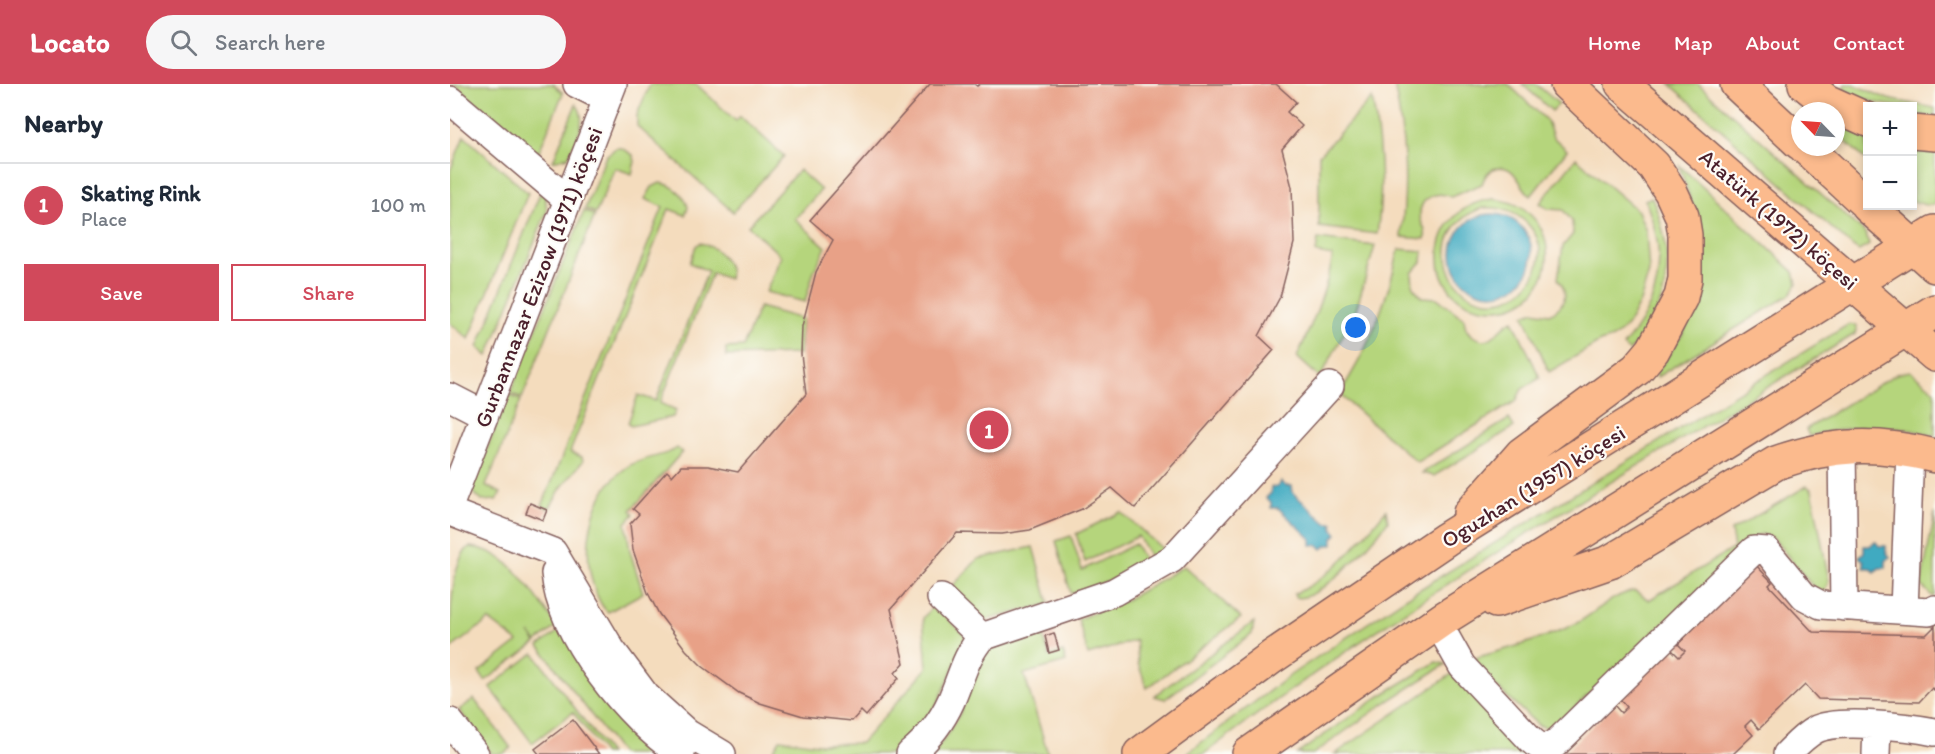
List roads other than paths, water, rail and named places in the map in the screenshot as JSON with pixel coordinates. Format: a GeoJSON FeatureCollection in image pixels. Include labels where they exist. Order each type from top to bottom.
{"type":"FeatureCollection","features":[{"type":"Feature","properties":{"kind":"main road"},"geometry":{"type":"LineString","coordinates":[[1446,539],[1522,453],[1637,369],[1653,350],[1681,297],[1685,279],[1685,235],[1682,216],[1671,192],[1654,166],[1567,84]]}},
{"type":"Feature","properties":{"kind":"main road","name":"Atatürk (1972) köçesi"},"geometry":{"type":"LineString","coordinates":[[1622,84],[1935,355]]}},
{"type":"Feature","properties":{"kind":"main road"},"geometry":{"type":"LineString","coordinates":[[1737,84],[1791,134]]}},
{"type":"Feature","properties":{"kind":"main road"},"geometry":{"type":"LineString","coordinates":[[1805,84],[1826,101],[1863,118]]}},
{"type":"Feature","properties":{"kind":"main road"},"geometry":{"type":"LineString","coordinates":[[1917,132],[1935,134]]}},
{"type":"Feature","properties":{"kind":"main road"},"geometry":{"type":"LineString","coordinates":[[1815,156],[1863,200]]}},
{"type":"Feature","properties":{"kind":"main road"},"geometry":{"type":"LineString","coordinates":[[1875,210],[1927,248]]}},
{"type":"Feature","properties":{"kind":"main road","name":"Oguzhan (1957) köçesi"},"geometry":{"type":"LineString","coordinates":[[1140,754],[1158,738],[1272,657],[1446,539],[1855,284],[1927,248]]}},
{"type":"Feature","properties":{"kind":"main road"},"geometry":{"type":"LineString","coordinates":[[1249,754],[1291,722],[1440,621],[1935,311]]}},
{"type":"Feature","properties":{"kind":"main road"},"geometry":{"type":"LineString","coordinates":[[1440,621],[1610,562],[1776,463],[1820,449],[1856,445],[1923,453]]}},
{"type":"Feature","properties":{"kind":"street"},"geometry":{"type":"LineString","coordinates":[[577,84],[610,91]]}},
{"type":"Feature","properties":{"kind":"street","name":"Gurbannazar Ezizow (1971) köçesi"},"geometry":{"type":"LineString","coordinates":[[450,504],[610,91]]}},
{"type":"Feature","properties":{"kind":"street"},"geometry":{"type":"LineString","coordinates":[[450,100],[568,200]]}},
{"type":"Feature","properties":{"kind":"street"},"geometry":{"type":"LineString","coordinates":[[910,754],[930,735],[942,718],[969,655],[982,637],[1114,592],[1172,559],[1330,386]]}},
{"type":"Feature","properties":{"kind":"street"},"geometry":{"type":"LineString","coordinates":[[450,397],[485,415]]}},
{"type":"Feature","properties":{"kind":"street"},"geometry":{"type":"LineString","coordinates":[[1842,446],[1844,607]]}},
{"type":"Feature","properties":{"kind":"street"},"geometry":{"type":"LineString","coordinates":[[1904,610],[1923,453]]}},
{"type":"Feature","properties":{"kind":"street"},"geometry":{"type":"LineString","coordinates":[[450,512],[553,552],[611,649],[646,696],[687,733],[722,754]]}},
{"type":"Feature","properties":{"kind":"street"},"geometry":{"type":"LineString","coordinates":[[1440,621],[1469,675],[1531,740],[1547,748],[1555,744],[1754,550],[1767,551],[1772,555],[1812,602],[1844,607],[1929,612],[1935,609]]}},
{"type":"Feature","properties":{"kind":"street"},"geometry":{"type":"LineString","coordinates":[[553,552],[557,592],[578,638],[593,663],[632,712],[681,754]]}},
{"type":"Feature","properties":{"kind":"street"},"geometry":{"type":"LineString","coordinates":[[941,598],[982,637]]}},
{"type":"Feature","properties":{"kind":"street"},"geometry":{"type":"LineString","coordinates":[[1787,754],[1817,729],[1838,724],[1917,728],[1935,732]]}},
{"type":"Feature","properties":{"kind":"street"},"geometry":{"type":"LineString","coordinates":[[1876,754],[1877,726]]}},
{"type":"Feature","properties":{"kind":"street"},"geometry":{"type":"LineString","coordinates":[[453,731],[475,754]]}},
{"type":"Feature","properties":{"kind":"water"},"geometry":{"type":"Polygon","coordinates":[[[1492,214],[1507,217],[1520,226],[1529,239],[1532,254],[1529,269],[1520,282],[1507,291],[1492,294],[1477,291],[1464,282],[1455,269],[1452,254],[1455,239],[1464,226],[1477,217],[1492,214]]]}},
{"type":"Feature","properties":{"kind":"water"},"geometry":{"type":"Polygon","coordinates":[[[1281,482],[1286,486],[1292,486],[1293,493],[1326,523],[1333,523],[1333,529],[1337,534],[1333,538],[1333,545],[1327,545],[1322,549],[1318,545],[1311,545],[1311,539],[1278,508],[1271,508],[1271,502],[1266,498],[1271,493],[1271,487],[1277,487],[1281,482]]]}},
{"type":"Feature","properties":{"kind":"water"},"geometry":{"type":"Polygon","coordinates":[[[1875,541],[1879,546],[1886,546],[1886,552],[1890,557],[1886,561],[1886,568],[1879,568],[1875,572],[1870,568],[1864,568],[1864,561],[1859,557],[1864,552],[1864,546],[1870,546],[1875,541]]]}},
{"type":"Feature","properties":{"kind":"place","name":"Skating Rink"},"geometry":{"type":"Point","coordinates":[989,430]}}]}
